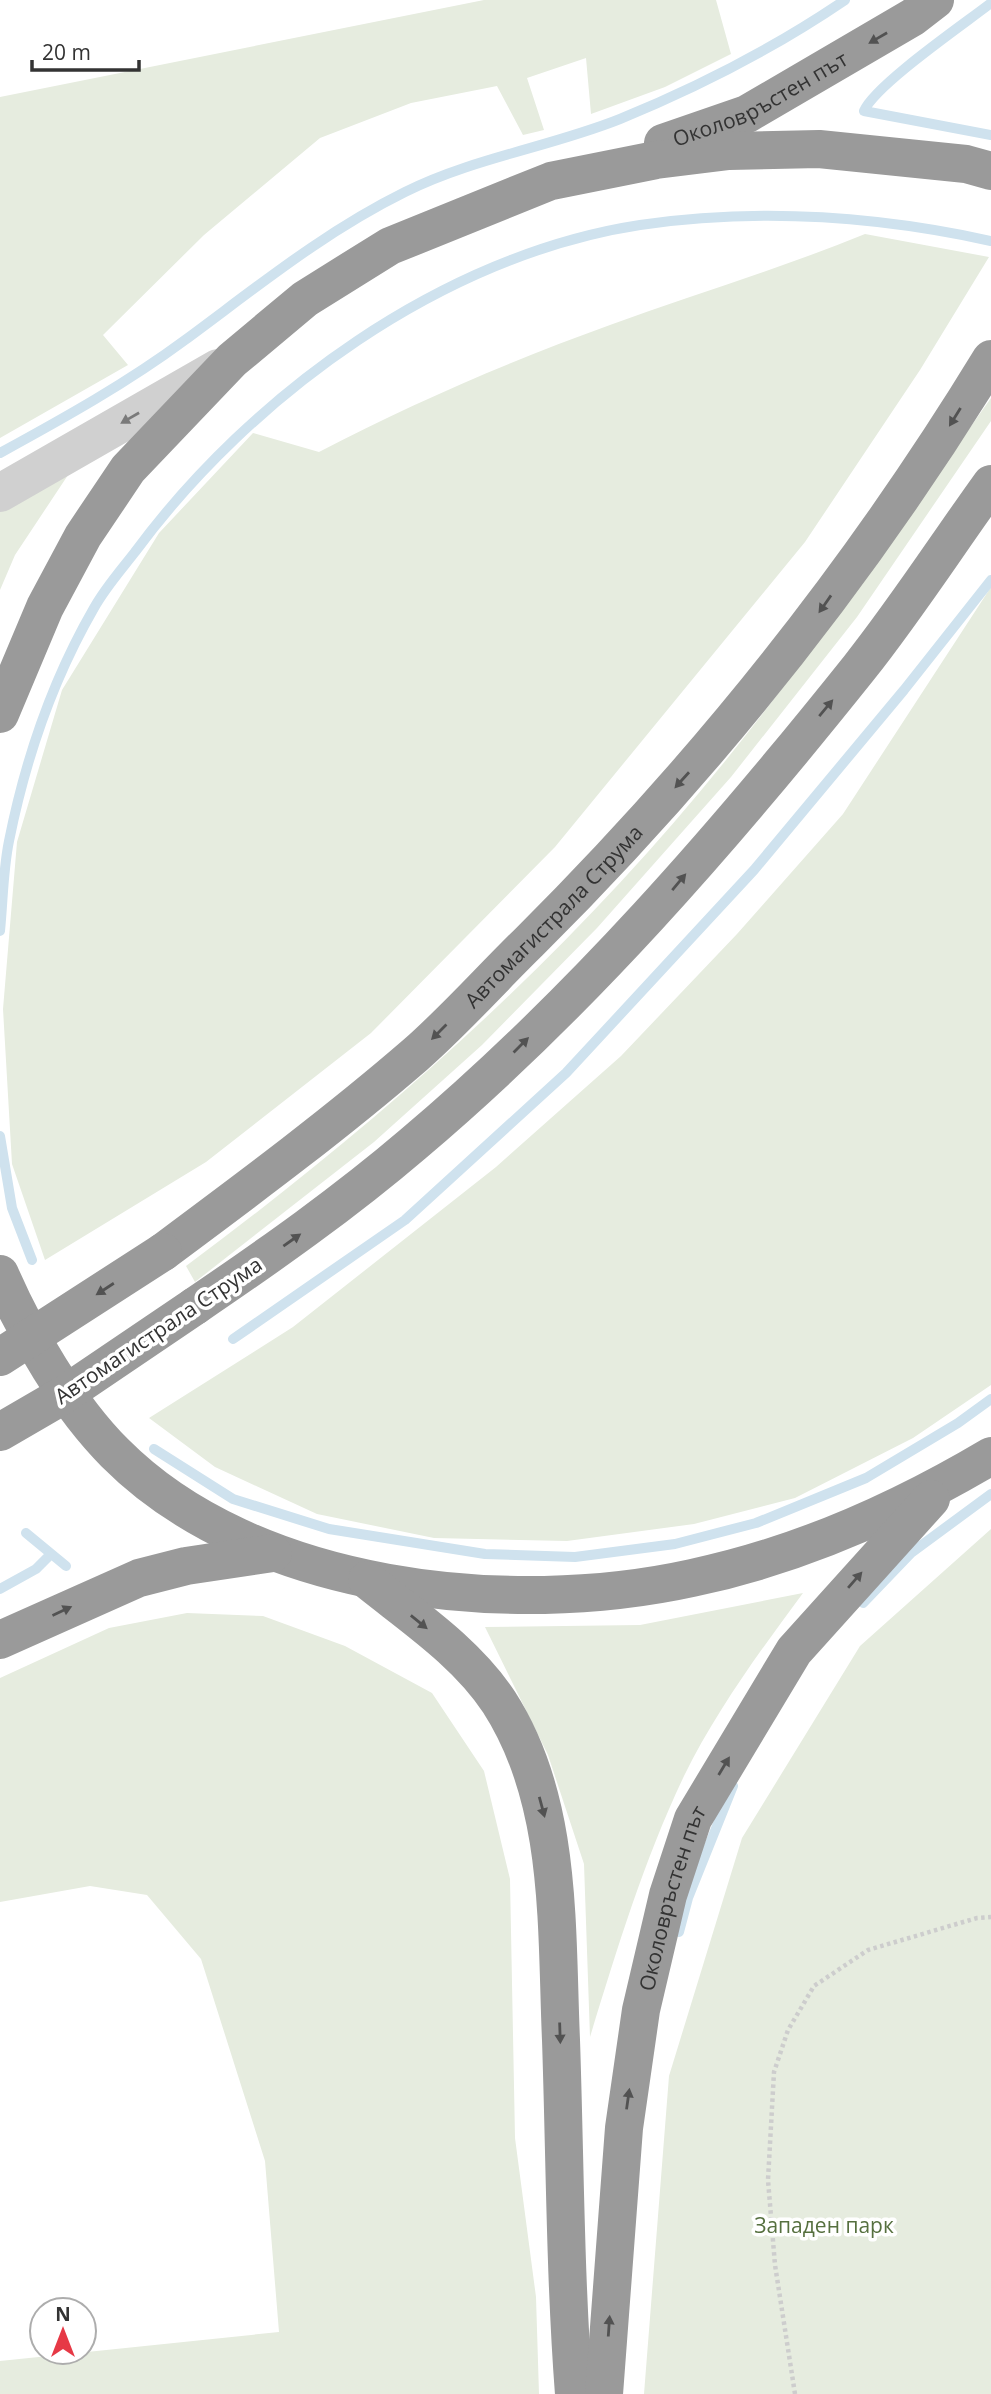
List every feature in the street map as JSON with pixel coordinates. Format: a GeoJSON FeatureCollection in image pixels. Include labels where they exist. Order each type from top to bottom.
{"type":"FeatureCollection","features":[{"type":"Feature","properties":{"kind":"highway","name":"Околовръстен път"},"geometry":{"type":"LineString","coordinates":[[572,175],[747,114],[913,17],[935,0]]}},
{"type":"Feature","properties":{"kind":"highway"},"geometry":{"type":"LineString","coordinates":[[0,714],[45,607],[83,536],[128,469],[232,360],[305,299],[390,246],[484,206],[572,175],[729,151],[819,149],[966,164],[991,171]]}},
{"type":"Feature","properties":{"kind":"highway","name":"Автомагистрала Струма"},"geometry":{"type":"LineString","coordinates":[[0,1356],[163,1252],[314,1139],[418,1052],[617,853],[738,717],[811,624],[953,422],[991,359]]}},
{"type":"Feature","properties":{"kind":"highway","name":"Автомагистрала Струма"},"geometry":{"type":"LineString","coordinates":[[0,1432],[62,1396],[322,1219],[415,1143],[515,1051],[668,895],[861,666],[991,484]]}},
{"type":"Feature","properties":{"kind":"highway"},"geometry":{"type":"LineString","coordinates":[[0,1274],[20,1317],[69,1395],[116,1455],[179,1505],[273,1553],[366,1579],[447,1591],[529,1595],[611,1591],[692,1578],[771,1557],[848,1528],[945,1483],[991,1456]]}},
{"type":"Feature","properties":{"kind":"highway","name":"Околовръстен път"},"geometry":{"type":"LineString","coordinates":[[604,2394],[624,2128],[641,2010],[667,1895],[693,1819],[794,1651],[867,1566],[945,1483]]}},
{"type":"Feature","properties":{"kind":"highway"},"geometry":{"type":"LineString","coordinates":[[0,1640],[139,1578],[186,1566],[273,1553]]}},
{"type":"Feature","properties":{"kind":"highway"},"geometry":{"type":"LineString","coordinates":[[366,1579],[456,1652],[498,1701],[527,1756],[544,1814],[555,1898],[574,2394]]}},
{"type":"Feature","properties":{"kind":"street"},"geometry":{"type":"LineString","coordinates":[[0,493],[232,360]]}},
{"type":"Feature","properties":{"kind":"path"},"geometry":{"type":"LineString","coordinates":[[795,2394],[775,2265],[768,2180],[774,2072],[788,2030],[814,1986],[868,1950],[977,1917],[991,1917]]}},
{"type":"Feature","properties":{"kind":"green space"},"geometry":{"type":"Polygon","coordinates":[[[484,0],[716,0],[731,54],[665,87],[591,114],[586,58],[527,78],[544,130],[523,135],[497,86],[411,103],[320,138],[204,235],[103,335],[128,365],[0,438],[0,97],[484,0]]]}},
{"type":"Feature","properties":{"kind":"green space"},"geometry":{"type":"Polygon","coordinates":[[[865,234],[989,257],[920,370],[805,542],[555,847],[371,1033],[206,1162],[45,1260],[12,1164],[3,1009],[17,842],[62,690],[159,533],[253,433],[319,452],[426,400],[536,353],[865,234]]]}},
{"type":"Feature","properties":{"kind":"green space"},"geometry":{"type":"Polygon","coordinates":[[[991,398],[991,421],[857,617],[731,777],[597,928],[482,1045],[374,1142],[195,1282],[186,1266],[260,1210],[403,1092],[539,966],[604,900],[726,760],[795,672],[991,398]]]}},
{"type":"Feature","properties":{"kind":"green space"},"geometry":{"type":"Polygon","coordinates":[[[74,466],[15,555],[0,590],[0,508],[74,466]]]}},
{"type":"Feature","properties":{"kind":"green space"},"geometry":{"type":"Polygon","coordinates":[[[991,587],[991,1385],[913,1438],[795,1498],[694,1524],[567,1541],[434,1538],[317,1514],[215,1467],[149,1418],[293,1327],[496,1167],[621,1056],[737,934],[843,814],[991,587]]]}},
{"type":"Feature","properties":{"kind":"green space","name":"Западен парк"},"geometry":{"type":"Polygon","coordinates":[[[991,1529],[991,2394],[644,2394],[669,2076],[742,1838],[860,1646],[991,1529]]]}},
{"type":"Feature","properties":{"kind":"green space"},"geometry":{"type":"Polygon","coordinates":[[[803,1593],[724,1705],[684,1776],[644,1872],[590,2037],[584,1864],[548,1755],[485,1627],[640,1625],[803,1593]]]}},
{"type":"Feature","properties":{"kind":"green space"},"geometry":{"type":"Polygon","coordinates":[[[187,1613],[263,1616],[345,1646],[432,1693],[484,1771],[510,1879],[515,2138],[536,2297],[539,2394],[0,2394],[0,2361],[28,2358],[28,2366],[98,2366],[98,2351],[279,2332],[265,2161],[201,1959],[147,1895],[90,1886],[0,1902],[0,1678],[109,1628],[187,1613]]]}},
{"type":"Feature","properties":{"kind":"waterway"},"geometry":{"type":"LineString","coordinates":[[0,453],[141,371],[292,261],[375,208],[457,170],[593,129],[649,107],[764,50],[845,0]]}},
{"type":"Feature","properties":{"kind":"waterway"},"geometry":{"type":"LineString","coordinates":[[991,3],[902,71],[864,111],[991,135]]}},
{"type":"Feature","properties":{"kind":"waterway"},"geometry":{"type":"LineString","coordinates":[[0,931],[7,852],[23,781],[53,692],[98,601],[182,494],[235,439],[294,387],[357,341],[424,300],[494,267],[566,241],[640,225],[728,217],[816,217],[948,232],[991,241]]}},
{"type":"Feature","properties":{"kind":"waterway"},"geometry":{"type":"LineString","coordinates":[[233,1339],[405,1220],[566,1073],[754,870],[904,690],[991,580]]}},
{"type":"Feature","properties":{"kind":"waterway"},"geometry":{"type":"LineString","coordinates":[[0,1136],[12,1208],[32,1260]]}},
{"type":"Feature","properties":{"kind":"waterway"},"geometry":{"type":"LineString","coordinates":[[154,1449],[233,1499],[329,1529],[485,1554],[575,1557],[675,1544],[756,1523],[866,1478],[958,1423],[991,1399]]}},
{"type":"Feature","properties":{"kind":"waterway"},"geometry":{"type":"LineString","coordinates":[[863,1603],[911,1553],[991,1494]]}},
{"type":"Feature","properties":{"kind":"waterway"},"geometry":{"type":"LineString","coordinates":[[26,1533],[66,1566]]}},
{"type":"Feature","properties":{"kind":"waterway"},"geometry":{"type":"LineString","coordinates":[[0,1589],[36,1569],[51,1554]]}},
{"type":"Feature","properties":{"kind":"waterway"},"geometry":{"type":"LineString","coordinates":[[679,1932],[688,1898],[733,1786]]}}]}
